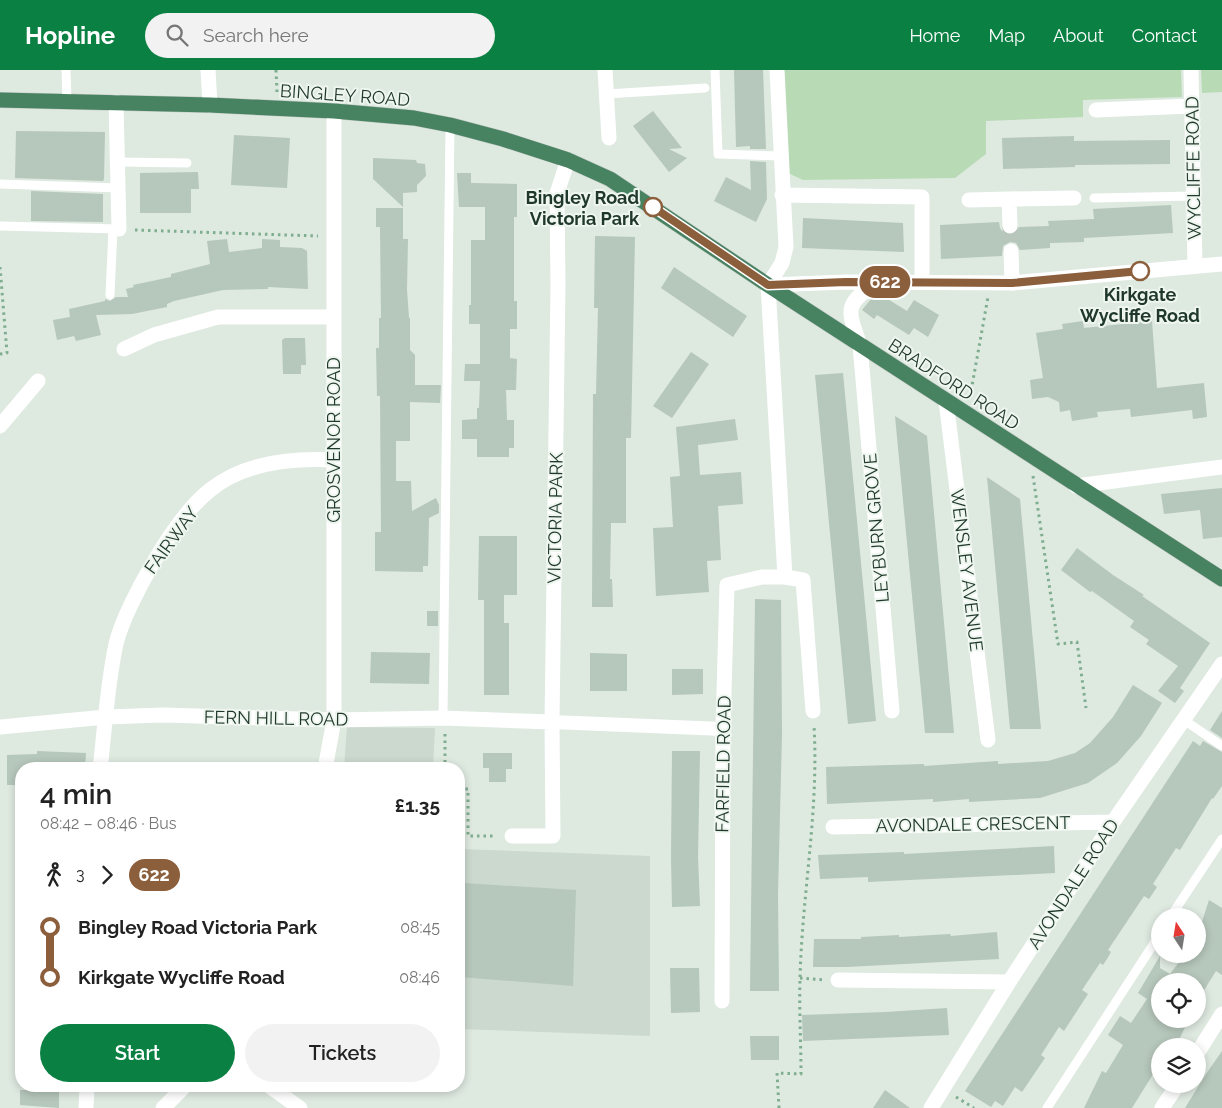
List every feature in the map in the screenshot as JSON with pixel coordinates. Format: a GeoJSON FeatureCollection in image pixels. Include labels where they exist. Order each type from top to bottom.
{"type":"FeatureCollection","features":[{"type":"Feature","properties":{"kind":"highway","name":"BINGLEY ROAD"},"geometry":{"type":"LineString","coordinates":[[0,100],[210,105],[334,111],[414,118],[503,139],[568,160],[610,179],[666,217]]}},
{"type":"Feature","properties":{"kind":"highway","name":"BRADFORD ROAD"},"geometry":{"type":"LineString","coordinates":[[666,217],[1076,486],[1222,579]]}},
{"type":"Feature","properties":{"kind":"street"},"geometry":{"type":"LineString","coordinates":[[208,70],[210,105]]}},
{"type":"Feature","properties":{"kind":"street"},"geometry":{"type":"LineString","coordinates":[[604,70],[609,138]]}},
{"type":"Feature","properties":{"kind":"street"},"geometry":{"type":"LineString","coordinates":[[777,70],[786,247],[782,264],[768,285],[785,576],[803,580],[813,711]]}},
{"type":"Feature","properties":{"kind":"street","name":"WYCLIFFE ROAD"},"geometry":{"type":"LineString","coordinates":[[1191,70],[1195,266]]}},
{"type":"Feature","properties":{"kind":"street"},"geometry":{"type":"LineString","coordinates":[[116,102],[119,188],[116,229]]}},
{"type":"Feature","properties":{"kind":"street"},"geometry":{"type":"LineString","coordinates":[[1096,110],[1192,106]]}},
{"type":"Feature","properties":{"kind":"street","name":"GROSVENOR ROAD"},"geometry":{"type":"LineString","coordinates":[[326,762],[334,720],[332,317],[334,111]]}},
{"type":"Feature","properties":{"kind":"street","name":"VICTORIA PARK"},"geometry":{"type":"LineString","coordinates":[[512,836],[553,836],[552,722],[558,284],[557,193],[568,160]]}},
{"type":"Feature","properties":{"kind":"street"},"geometry":{"type":"LineString","coordinates":[[782,194],[922,197],[922,282]]}},
{"type":"Feature","properties":{"kind":"street"},"geometry":{"type":"LineString","coordinates":[[969,200],[1074,198]]}},
{"type":"Feature","properties":{"kind":"street"},"geometry":{"type":"LineString","coordinates":[[1009,200],[1010,226]]}},
{"type":"Feature","properties":{"kind":"street"},"geometry":{"type":"LineString","coordinates":[[1011,251],[1012,283]]}},
{"type":"Feature","properties":{"kind":"street"},"geometry":{"type":"LineString","coordinates":[[768,285],[878,282],[1012,283],[1222,264]]}},
{"type":"Feature","properties":{"kind":"street","name":"LEYBURN GROVE"},"geometry":{"type":"LineString","coordinates":[[878,282],[858,294],[851,306],[850,319],[860,345],[892,711]]}},
{"type":"Feature","properties":{"kind":"street"},"geometry":{"type":"LineString","coordinates":[[124,349],[154,335],[218,317],[332,317]]}},
{"type":"Feature","properties":{"kind":"street"},"geometry":{"type":"LineString","coordinates":[[0,426],[38,381]]}},
{"type":"Feature","properties":{"kind":"street","name":"WENSLEY AVENUE"},"geometry":{"type":"LineString","coordinates":[[946,401],[988,740]]}},
{"type":"Feature","properties":{"kind":"street","name":"FAIRWAY"},"geometry":{"type":"LineString","coordinates":[[101,762],[116,643],[140,586],[161,549],[188,513],[210,490],[234,475],[260,466],[308,459],[333,460]]}},
{"type":"Feature","properties":{"kind":"street"},"geometry":{"type":"LineString","coordinates":[[1076,486],[1222,467]]}},
{"type":"Feature","properties":{"kind":"street","name":"FARFIELD ROAD"},"geometry":{"type":"LineString","coordinates":[[722,1001],[723,729],[727,585],[762,578],[785,576]]}},
{"type":"Feature","properties":{"kind":"street","name":"AVONDALE ROAD"},"geometry":{"type":"LineString","coordinates":[[931,1108],[1009,982],[1113,822],[1222,664]]}},
{"type":"Feature","properties":{"kind":"street","name":"FERN HILL ROAD"},"geometry":{"type":"LineString","coordinates":[[0,727],[106,717],[162,715],[334,720],[444,718],[552,722]]}},
{"type":"Feature","properties":{"kind":"street"},"geometry":{"type":"LineString","coordinates":[[552,722],[723,729]]}},
{"type":"Feature","properties":{"kind":"street","name":"AVONDALE CRESCENT"},"geometry":{"type":"LineString","coordinates":[[833,827],[1113,822]]}},
{"type":"Feature","properties":{"kind":"street"},"geometry":{"type":"LineString","coordinates":[[838,980],[1009,982]]}},
{"type":"Feature","properties":{"kind":"street"},"geometry":{"type":"LineString","coordinates":[[1206,1039],[1222,1014]]}},
{"type":"Feature","properties":{"kind":"street"},"geometry":{"type":"LineString","coordinates":[[86,1108],[87,1092]]}},
{"type":"Feature","properties":{"kind":"street"},"geometry":{"type":"LineString","coordinates":[[163,1108],[178,1092]]}},
{"type":"Feature","properties":{"kind":"street"},"geometry":{"type":"LineString","coordinates":[[277,1092],[300,1108]]}},
{"type":"Feature","properties":{"kind":"street"},"geometry":{"type":"LineString","coordinates":[[1162,1108],[1172,1093]]}},
{"type":"Feature","properties":{"kind":"lane"},"geometry":{"type":"LineString","coordinates":[[66,70],[67,101]]}},
{"type":"Feature","properties":{"kind":"lane"},"geometry":{"type":"LineString","coordinates":[[715,70],[718,154],[781,156]]}},
{"type":"Feature","properties":{"kind":"lane"},"geometry":{"type":"LineString","coordinates":[[606,94],[705,88]]}},
{"type":"Feature","properties":{"kind":"lane"},"geometry":{"type":"LineString","coordinates":[[444,718],[450,125]]}},
{"type":"Feature","properties":{"kind":"lane"},"geometry":{"type":"LineString","coordinates":[[118,162],[187,163]]}},
{"type":"Feature","properties":{"kind":"lane"},"geometry":{"type":"LineString","coordinates":[[0,184],[119,188]]}},
{"type":"Feature","properties":{"kind":"lane"},"geometry":{"type":"LineString","coordinates":[[1094,198],[1194,196]]}},
{"type":"Feature","properties":{"kind":"lane"},"geometry":{"type":"LineString","coordinates":[[0,226],[116,229],[110,295]]}},
{"type":"Feature","properties":{"kind":"lane"},"geometry":{"type":"LineString","coordinates":[[1184,720],[1222,746]]}},
{"type":"Feature","properties":{"kind":"lane"},"geometry":{"type":"LineString","coordinates":[[1177,908],[1222,839]]}},
{"type":"Feature","properties":{"kind":"lane"},"geometry":{"type":"LineString","coordinates":[[1046,1108],[1151,948]]}},
{"type":"Feature","properties":{"kind":"path"},"geometry":{"type":"LineString","coordinates":[[276,70],[278,108]]}},
{"type":"Feature","properties":{"kind":"path"},"geometry":{"type":"LineString","coordinates":[[116,229],[333,236]]}},
{"type":"Feature","properties":{"kind":"path"},"geometry":{"type":"LineString","coordinates":[[0,267],[7,353],[0,354]]}},
{"type":"Feature","properties":{"kind":"path"},"geometry":{"type":"LineString","coordinates":[[967,415],[990,282]]}},
{"type":"Feature","properties":{"kind":"path"},"geometry":{"type":"LineString","coordinates":[[1030,456],[1058,644],[1077,642],[1086,708]]}},
{"type":"Feature","properties":{"kind":"path"},"geometry":{"type":"LineString","coordinates":[[779,1108],[778,1073],[801,1074],[800,978],[814,789],[813,711]]}},
{"type":"Feature","properties":{"kind":"path"},"geometry":{"type":"LineString","coordinates":[[444,718],[445,762]]}},
{"type":"Feature","properties":{"kind":"path"},"geometry":{"type":"LineString","coordinates":[[465,789],[468,789],[468,836],[512,836]]}},
{"type":"Feature","properties":{"kind":"path"},"geometry":{"type":"LineString","coordinates":[[800,978],[838,980]]}},
{"type":"Feature","properties":{"kind":"shaded area"},"geometry":{"type":"Polygon","coordinates":[[[347,727],[435,728],[433,762],[344,762],[347,727]]]}},
{"type":"Feature","properties":{"kind":"shaded area"},"geometry":{"type":"Polygon","coordinates":[[[465,849],[650,856],[650,1036],[465,1029],[465,849]]]}},
{"type":"Feature","properties":{"kind":"green space"},"geometry":{"type":"Polygon","coordinates":[[[784,70],[1181,70],[1182,97],[1083,100],[1083,117],[986,121],[986,154],[955,178],[803,180],[788,173],[784,70]]]}},
{"type":"Feature","properties":{"kind":"green space"},"geometry":{"type":"Polygon","coordinates":[[[1201,70],[1222,70],[1222,92],[1202,93],[1201,70]]]}},
{"type":"Feature","properties":{"kind":"building"},"geometry":{"type":"Polygon","coordinates":[[[734,70],[763,70],[766,149],[750,149],[750,146],[736,147],[734,70]]]}},
{"type":"Feature","properties":{"kind":"building"},"geometry":{"type":"Polygon","coordinates":[[[653,111],[682,148],[669,149],[687,158],[669,172],[633,126],[653,111]]]}},
{"type":"Feature","properties":{"kind":"building"},"geometry":{"type":"Polygon","coordinates":[[[16,131],[105,132],[103,181],[15,178],[16,131]]]}},
{"type":"Feature","properties":{"kind":"building"},"geometry":{"type":"Polygon","coordinates":[[[234,135],[290,138],[287,188],[231,185],[234,135]]]}},
{"type":"Feature","properties":{"kind":"building"},"geometry":{"type":"Polygon","coordinates":[[[1074,136],[1074,141],[1170,140],[1170,164],[1075,165],[1075,167],[1003,169],[1002,138],[1074,136]]]}},
{"type":"Feature","properties":{"kind":"building"},"geometry":{"type":"Polygon","coordinates":[[[373,158],[416,160],[417,163],[425,164],[426,176],[417,185],[417,192],[403,193],[403,207],[373,179],[373,158]]]}},
{"type":"Feature","properties":{"kind":"building"},"geometry":{"type":"Polygon","coordinates":[[[750,161],[766,162],[767,199],[756,222],[714,201],[726,177],[751,190],[750,161]]]}},
{"type":"Feature","properties":{"kind":"building"},"geometry":{"type":"Polygon","coordinates":[[[198,172],[199,189],[191,189],[191,213],[140,213],[140,173],[198,172]]]}},
{"type":"Feature","properties":{"kind":"building"},"geometry":{"type":"Polygon","coordinates":[[[457,173],[471,173],[471,183],[517,184],[517,217],[514,217],[514,301],[517,301],[517,329],[510,329],[510,358],[517,359],[516,390],[506,390],[507,420],[514,420],[514,448],[509,448],[509,457],[477,457],[477,439],[462,439],[462,420],[477,419],[477,408],[479,408],[480,381],[464,381],[465,364],[480,364],[480,324],[469,324],[469,305],[471,305],[471,240],[485,240],[485,207],[459,207],[457,173]]]}},
{"type":"Feature","properties":{"kind":"building"},"geometry":{"type":"Polygon","coordinates":[[[31,191],[103,194],[103,222],[31,221],[31,191]]]}},
{"type":"Feature","properties":{"kind":"building"},"geometry":{"type":"Polygon","coordinates":[[[1171,205],[1173,233],[1084,238],[1084,242],[1050,243],[1050,248],[1020,250],[1016,243],[1010,242],[1003,246],[1002,256],[941,259],[940,225],[999,222],[1002,231],[1011,235],[1015,234],[1019,227],[1049,226],[1048,221],[1094,219],[1093,209],[1171,205]]]}},
{"type":"Feature","properties":{"kind":"building"},"geometry":{"type":"Polygon","coordinates":[[[376,208],[403,208],[403,239],[408,239],[407,290],[410,318],[410,350],[415,355],[415,385],[441,385],[440,403],[410,402],[410,441],[396,441],[396,481],[411,481],[412,511],[436,498],[439,505],[439,513],[429,518],[428,566],[423,566],[423,572],[375,571],[375,532],[381,532],[380,396],[377,396],[376,348],[379,348],[379,318],[381,318],[380,227],[376,227],[376,208]]]}},
{"type":"Feature","properties":{"kind":"building"},"geometry":{"type":"Polygon","coordinates":[[[803,218],[903,223],[904,252],[802,248],[803,218]]]}},
{"type":"Feature","properties":{"kind":"building"},"geometry":{"type":"Polygon","coordinates":[[[595,236],[635,237],[631,438],[626,438],[626,523],[611,523],[610,579],[612,579],[613,607],[592,607],[593,394],[596,394],[598,308],[594,308],[595,236]]]}},
{"type":"Feature","properties":{"kind":"building"},"geometry":{"type":"Polygon","coordinates":[[[227,239],[229,252],[262,248],[262,239],[280,240],[280,247],[302,248],[307,251],[308,289],[268,287],[268,289],[223,290],[174,301],[167,304],[167,307],[132,314],[96,315],[101,335],[76,341],[74,336],[57,340],[53,320],[70,317],[69,309],[105,301],[105,299],[110,301],[116,297],[128,297],[126,289],[134,287],[133,285],[171,277],[171,274],[210,264],[207,241],[227,239]]]}},
{"type":"Feature","properties":{"kind":"building"},"geometry":{"type":"Polygon","coordinates":[[[674,267],[747,316],[733,337],[661,288],[674,267]]]}},
{"type":"Feature","properties":{"kind":"building"},"geometry":{"type":"Polygon","coordinates":[[[886,298],[907,311],[914,300],[939,315],[928,337],[914,328],[909,335],[877,315],[874,319],[862,310],[871,299],[886,298]]]}},
{"type":"Feature","properties":{"kind":"building"},"geometry":{"type":"Polygon","coordinates":[[[1083,321],[1084,328],[1152,321],[1157,388],[1204,383],[1207,417],[1193,419],[1192,410],[1131,417],[1130,409],[1097,412],[1098,417],[1072,421],[1070,410],[1060,412],[1059,402],[1048,397],[1032,399],[1030,380],[1043,378],[1036,333],[1063,329],[1062,324],[1083,321]]]}},
{"type":"Feature","properties":{"kind":"building"},"geometry":{"type":"Polygon","coordinates":[[[285,338],[305,338],[306,365],[301,365],[301,374],[283,374],[282,340],[285,338]]]}},
{"type":"Feature","properties":{"kind":"building"},"geometry":{"type":"Polygon","coordinates":[[[691,352],[709,364],[672,418],[653,406],[691,352]]]}},
{"type":"Feature","properties":{"kind":"building"},"geometry":{"type":"Polygon","coordinates":[[[843,373],[876,721],[848,724],[815,375],[843,373]]]}},
{"type":"Feature","properties":{"kind":"building"},"geometry":{"type":"Polygon","coordinates":[[[895,416],[927,436],[954,733],[925,733],[895,416]]]}},
{"type":"Feature","properties":{"kind":"building"},"geometry":{"type":"Polygon","coordinates":[[[735,419],[738,440],[698,445],[700,475],[741,472],[743,504],[718,506],[721,560],[707,561],[709,592],[656,596],[653,528],[673,527],[670,477],[680,476],[676,427],[735,419]]]}},
{"type":"Feature","properties":{"kind":"building"},"geometry":{"type":"Polygon","coordinates":[[[987,477],[1020,499],[1041,729],[1010,729],[987,477]]]}},
{"type":"Feature","properties":{"kind":"building"},"geometry":{"type":"Polygon","coordinates":[[[1222,488],[1222,537],[1203,539],[1200,510],[1164,514],[1161,494],[1222,488]]]}},
{"type":"Feature","properties":{"kind":"building"},"geometry":{"type":"Polygon","coordinates":[[[479,536],[517,536],[517,595],[504,595],[504,623],[509,623],[509,695],[484,695],[484,600],[478,600],[479,536]]]}},
{"type":"Feature","properties":{"kind":"building"},"geometry":{"type":"Polygon","coordinates":[[[1077,548],[1210,643],[1180,688],[1184,691],[1175,703],[1158,691],[1178,666],[1146,644],[1149,640],[1130,627],[1134,621],[1061,570],[1077,548]]]}},
{"type":"Feature","properties":{"kind":"building"},"geometry":{"type":"Polygon","coordinates":[[[755,599],[781,600],[782,734],[778,895],[779,991],[750,991],[755,599]]]}},
{"type":"Feature","properties":{"kind":"building"},"geometry":{"type":"Polygon","coordinates":[[[427,611],[438,611],[438,626],[427,626],[427,611]]]}},
{"type":"Feature","properties":{"kind":"building"},"geometry":{"type":"Polygon","coordinates":[[[371,652],[430,653],[429,684],[370,683],[371,652]]]}},
{"type":"Feature","properties":{"kind":"building"},"geometry":{"type":"Polygon","coordinates":[[[590,653],[627,654],[627,691],[590,691],[590,653]]]}},
{"type":"Feature","properties":{"kind":"building"},"geometry":{"type":"Polygon","coordinates":[[[672,669],[703,669],[703,694],[672,695],[672,669]]]}},
{"type":"Feature","properties":{"kind":"building"},"geometry":{"type":"Polygon","coordinates":[[[1133,685],[1162,703],[1141,736],[1117,763],[1088,783],[1040,798],[969,802],[969,799],[933,802],[933,799],[827,804],[826,767],[924,764],[924,766],[998,761],[998,764],[1048,761],[1075,753],[1090,743],[1113,717],[1133,685]]]}},
{"type":"Feature","properties":{"kind":"building"},"geometry":{"type":"Polygon","coordinates":[[[1222,711],[1222,738],[1210,730],[1222,711]]]}},
{"type":"Feature","properties":{"kind":"building"},"geometry":{"type":"Polygon","coordinates":[[[1193,741],[1200,746],[1203,741],[1222,752],[1222,786],[1212,798],[1180,850],[1176,848],[1153,884],[1157,887],[1149,899],[1144,896],[1108,950],[1111,952],[1107,959],[1103,965],[1100,963],[1082,990],[1088,994],[1064,1031],[1059,1027],[1041,1055],[1045,1058],[1022,1092],[1015,1087],[1003,1106],[995,1101],[991,1107],[965,1091],[1193,741]]]}},
{"type":"Feature","properties":{"kind":"building"},"geometry":{"type":"Polygon","coordinates":[[[37,751],[86,753],[85,762],[15,762],[15,785],[7,785],[7,755],[37,754],[37,751]]]}},
{"type":"Feature","properties":{"kind":"building"},"geometry":{"type":"Polygon","coordinates":[[[672,751],[700,751],[698,857],[700,906],[672,907],[672,751]]]}},
{"type":"Feature","properties":{"kind":"building"},"geometry":{"type":"Polygon","coordinates":[[[483,753],[512,753],[512,769],[506,769],[506,782],[489,782],[489,768],[483,768],[483,753]]]}},
{"type":"Feature","properties":{"kind":"building"},"geometry":{"type":"Polygon","coordinates":[[[1054,846],[1055,873],[868,882],[868,877],[820,879],[818,855],[904,852],[904,854],[1054,846]]]}},
{"type":"Feature","properties":{"kind":"building"},"geometry":{"type":"Polygon","coordinates":[[[465,883],[576,890],[573,986],[465,977],[465,883]]]}},
{"type":"Feature","properties":{"kind":"building"},"geometry":{"type":"Polygon","coordinates":[[[1209,900],[1222,908],[1222,975],[1216,971],[1206,987],[1206,973],[1171,973],[1178,963],[1206,963],[1206,909],[1209,900]]]}},
{"type":"Feature","properties":{"kind":"building"},"geometry":{"type":"Polygon","coordinates":[[[997,932],[999,959],[813,967],[814,939],[861,939],[861,937],[899,935],[899,937],[950,934],[951,936],[997,932]]]}},
{"type":"Feature","properties":{"kind":"building"},"geometry":{"type":"Polygon","coordinates":[[[1156,963],[1160,963],[1160,968],[1168,973],[1151,973],[1151,1028],[1185,1028],[1180,1038],[1151,1038],[1151,1077],[1132,1108],[1084,1108],[1102,1071],[1106,1073],[1123,1045],[1108,1035],[1120,1016],[1131,1023],[1147,999],[1138,993],[1156,963]]]}},
{"type":"Feature","properties":{"kind":"building"},"geometry":{"type":"Polygon","coordinates":[[[670,968],[699,968],[700,1012],[671,1013],[670,968]]]}},
{"type":"Feature","properties":{"kind":"building"},"geometry":{"type":"Polygon","coordinates":[[[947,1008],[949,1035],[803,1041],[802,1015],[947,1008]]]}},
{"type":"Feature","properties":{"kind":"building"},"geometry":{"type":"Polygon","coordinates":[[[750,1036],[779,1036],[779,1060],[751,1060],[750,1036]]]}},
{"type":"Feature","properties":{"kind":"building"},"geometry":{"type":"Polygon","coordinates":[[[1222,1051],[1222,1108],[1185,1108],[1194,1093],[1206,1093],[1206,1074],[1222,1051]]]}},
{"type":"Feature","properties":{"kind":"building"},"geometry":{"type":"Polygon","coordinates":[[[885,1090],[910,1108],[873,1108],[885,1090]]]}},
{"type":"Feature","properties":{"kind":"building"},"geometry":{"type":"Polygon","coordinates":[[[20,1092],[59,1092],[59,1108],[20,1105],[20,1092]]]}},
{"type":"Feature","properties":{"kind":"tunnel"},"geometry":{"type":"LineString","coordinates":[[1010,226],[1011,251]]}},
{"type":"Feature","properties":{"kind":"bus line","name":"622"},"geometry":{"type":"LineString","coordinates":[[653,207],[768,285],[846,282],[1012,283],[1140,271]]}},
{"type":"Feature","properties":{"kind":"place","name":"Bingley Road Victoria Park"},"geometry":{"type":"Point","coordinates":[653,207]}},
{"type":"Feature","properties":{"kind":"place","name":"Kirkgate Wycliffe Road"},"geometry":{"type":"Point","coordinates":[1140,271]}}]}
